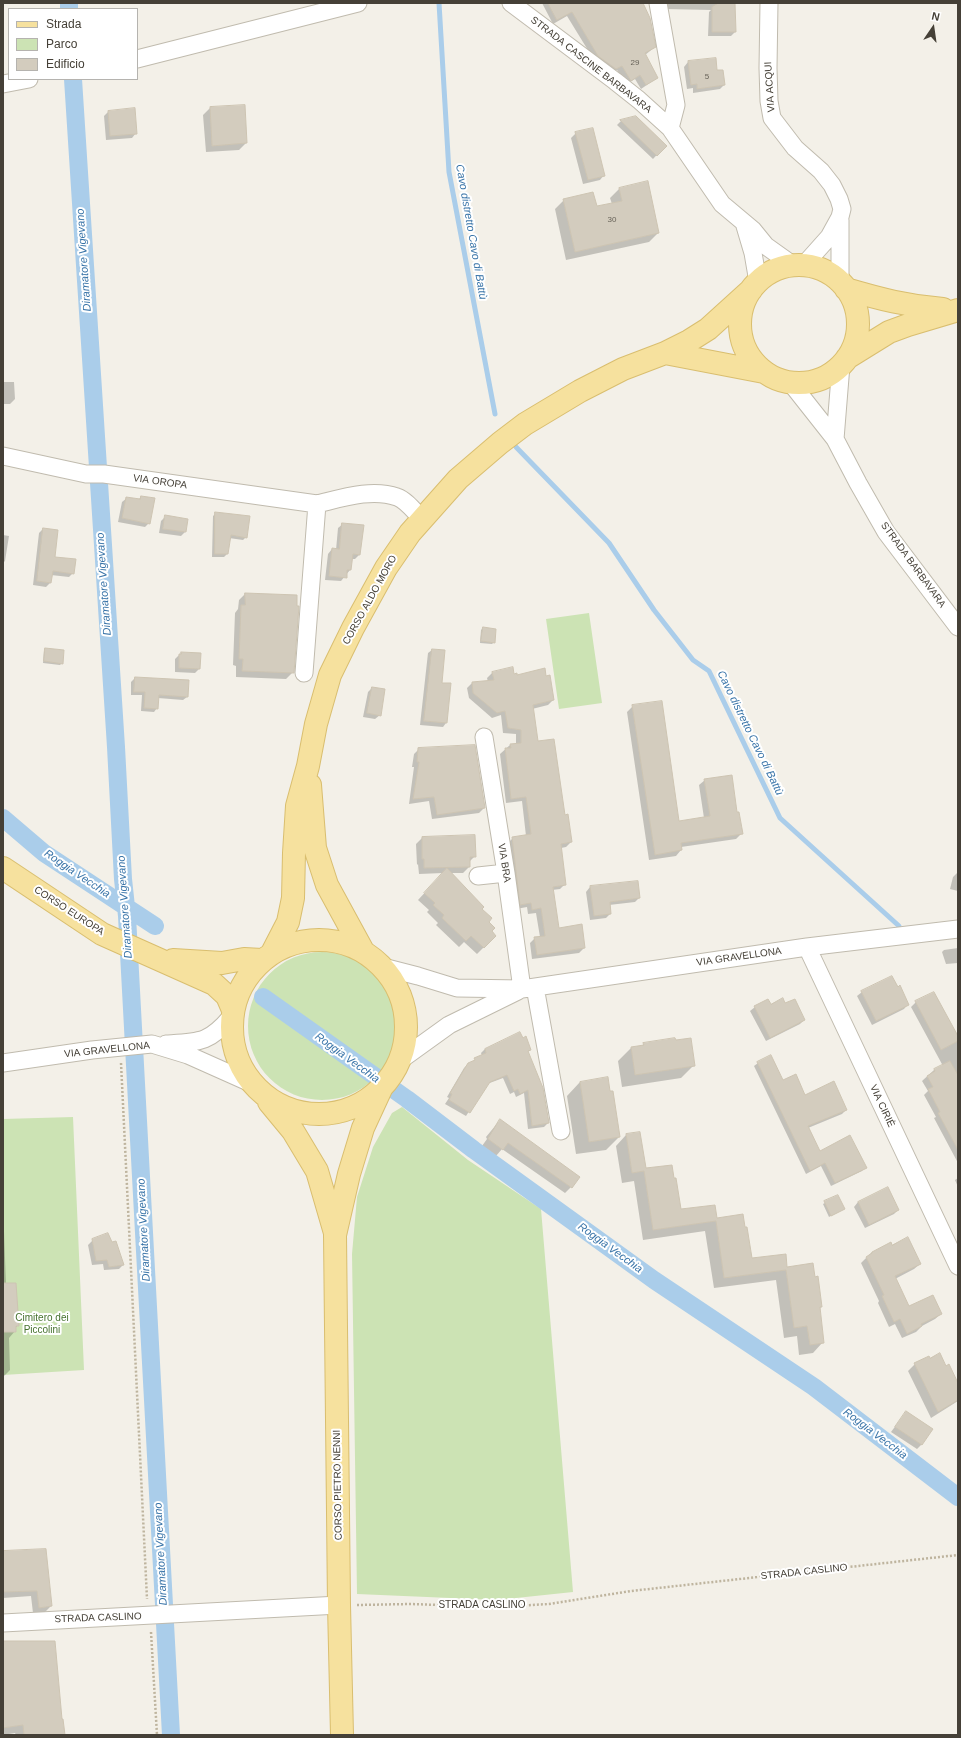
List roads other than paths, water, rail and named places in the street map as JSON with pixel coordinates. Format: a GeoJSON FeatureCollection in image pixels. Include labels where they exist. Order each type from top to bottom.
{"type":"FeatureCollection","features":[{"type":"Feature","properties":{"kind":"main road"},"geometry":{"type":"LineString","coordinates":[[844,362],[856,342],[858,323],[855,305],[843,285],[829,273],[817,268],[799,265],[774,271],[754,286],[743,306],[740,324],[743,342],[751,359],[764,372],[776,379],[790,382],[804,383],[818,380],[830,374],[844,362],[889,332],[958,310]]}},
{"type":"Feature","properties":{"kind":"main road"},"geometry":{"type":"LineString","coordinates":[[843,285],[903,305],[958,310]]}},
{"type":"Feature","properties":{"kind":"main road","name":"CORSO ALDO MORO"},"geometry":{"type":"LineString","coordinates":[[267,956],[288,922],[293,898],[297,806],[308,766],[316,724],[330,675],[352,628],[386,568],[422,519],[458,479],[500,443],[525,424],[580,391],[623,369],[665,353],[689,341],[708,329],[729,312],[754,286]]}},
{"type":"Feature","properties":{"kind":"main road"},"geometry":{"type":"LineString","coordinates":[[665,353],[764,372]]}},
{"type":"Feature","properties":{"kind":"main road","name":"CORSO ALDO MORO"},"geometry":{"type":"LineString","coordinates":[[308,766],[315,848],[327,885],[363,951]]}},
{"type":"Feature","properties":{"kind":"main road","name":"CORSO EUROPA"},"geometry":{"type":"LineString","coordinates":[[3,868],[102,934],[214,984],[227,996],[232,1013]]}},
{"type":"Feature","properties":{"kind":"main road"},"geometry":{"type":"LineString","coordinates":[[232,1013],[239,991],[248,974],[267,956],[293,943],[317,939],[341,942],[363,951]]}},
{"type":"Feature","properties":{"kind":"main road","name":"CORSO PIETRO NENNI"},"geometry":{"type":"LineString","coordinates":[[342,1735],[335,1235],[349,1174],[363,1128],[405,1042],[406,1022],[403,1002],[395,983],[383,967],[363,951]]}},
{"type":"Feature","properties":{"kind":"main road"},"geometry":{"type":"LineString","coordinates":[[159,959],[222,963],[267,956]]}},
{"type":"Feature","properties":{"kind":"main road","name":"CORSO PIETRO NENNI"},"geometry":{"type":"LineString","coordinates":[[232,1013],[231,1035],[235,1053],[242,1069],[294,1131],[317,1171],[335,1235]]}},
{"type":"Feature","properties":{"kind":"main road"},"geometry":{"type":"LineString","coordinates":[[257,1088],[280,1105],[300,1112],[322,1114],[343,1111],[363,1102],[388,1078]]}},
{"type":"Feature","properties":{"kind":"street"},"geometry":{"type":"LineString","coordinates":[[138,59],[358,3]]}},
{"type":"Feature","properties":{"kind":"street","name":"STRADA CASCINE BARBAVARA"},"geometry":{"type":"LineString","coordinates":[[511,3],[640,100],[670,128],[722,204],[753,230],[766,246],[799,265]]}},
{"type":"Feature","properties":{"kind":"street"},"geometry":{"type":"LineString","coordinates":[[658,3],[676,105],[670,128]]}},
{"type":"Feature","properties":{"kind":"street","name":"VIA ACQUI"},"geometry":{"type":"LineString","coordinates":[[769,3],[768,68],[769,102],[772,118],[795,148],[821,170],[832,185],[839,199],[842,209],[840,217],[843,285]]}},
{"type":"Feature","properties":{"kind":"street"},"geometry":{"type":"LineString","coordinates":[[3,84],[24,80]]}},
{"type":"Feature","properties":{"kind":"street"},"geometry":{"type":"LineString","coordinates":[[799,265],[829,237],[840,217]]}},
{"type":"Feature","properties":{"kind":"street"},"geometry":{"type":"LineString","coordinates":[[744,222],[750,238],[754,286]]}},
{"type":"Feature","properties":{"kind":"street"},"geometry":{"type":"LineString","coordinates":[[835,439],[844,362]]}},
{"type":"Feature","properties":{"kind":"street","name":"STRADA BARBAVARA"},"geometry":{"type":"LineString","coordinates":[[790,382],[835,439],[886,532],[958,627]]}},
{"type":"Feature","properties":{"kind":"street","name":"VIA OROPA"},"geometry":{"type":"LineString","coordinates":[[3,456],[86,474],[104,474],[317,504],[346,497],[380,493],[398,497],[422,519]]}},
{"type":"Feature","properties":{"kind":"street"},"geometry":{"type":"LineString","coordinates":[[304,673],[317,504]]}},
{"type":"Feature","properties":{"kind":"street","name":"VIA BRA"},"geometry":{"type":"LineString","coordinates":[[484,738],[506,873],[528,988],[561,1131]]}},
{"type":"Feature","properties":{"kind":"street"},"geometry":{"type":"LineString","coordinates":[[478,876],[506,873]]}},
{"type":"Feature","properties":{"kind":"street","name":"VIA GRAVELLONA"},"geometry":{"type":"LineString","coordinates":[[383,967],[458,988],[528,988],[807,947],[958,929]]}},
{"type":"Feature","properties":{"kind":"street","name":"VIA CIRIÈ"},"geometry":{"type":"LineString","coordinates":[[807,947],[958,1266]]}},
{"type":"Feature","properties":{"kind":"street","name":"VIA GRAVELLONA"},"geometry":{"type":"LineString","coordinates":[[388,1078],[449,1025],[528,988]]}},
{"type":"Feature","properties":{"kind":"street"},"geometry":{"type":"LineString","coordinates":[[151,1044],[189,1043],[210,1038],[222,1028],[232,1013]]}},
{"type":"Feature","properties":{"kind":"street","name":"VIA GRAVELLONA"},"geometry":{"type":"LineString","coordinates":[[3,1063],[122,1046],[151,1044],[188,1055],[257,1088]]}},
{"type":"Feature","properties":{"kind":"street","name":"STRADA CASLINO"},"geometry":{"type":"LineString","coordinates":[[3,1623],[339,1605]]}},
{"type":"Feature","properties":{"kind":"waterway","name":"Diramatore Vigevano"},"geometry":{"type":"LineString","coordinates":[[69,3],[69,8]]}},
{"type":"Feature","properties":{"kind":"waterway","name":"Cavo distretto Cavo di Battù"},"geometry":{"type":"LineString","coordinates":[[439,3],[449,172],[495,414]]}},
{"type":"Feature","properties":{"kind":"waterway","name":"Roggia Vecchia"},"geometry":{"type":"LineString","coordinates":[[73,80],[116,747],[123,879],[127,916],[171,1735]]}},
{"type":"Feature","properties":{"kind":"waterway","name":"Cavo distretto Cavo di Battù"},"geometry":{"type":"LineString","coordinates":[[516,447],[609,543],[654,610],[693,660],[709,671],[780,818],[899,926]]}},
{"type":"Feature","properties":{"kind":"waterway","name":"Roggia Vecchia"},"geometry":{"type":"LineString","coordinates":[[3,818],[44,853],[155,926]]}},
{"type":"Feature","properties":{"kind":"waterway","name":"Roggia Vecchia"},"geometry":{"type":"LineString","coordinates":[[263,997],[407,1099],[474,1150],[654,1280],[814,1387],[958,1497]]}},
{"type":"Feature","properties":{"kind":"park label","name":"Cimitero dei Piccolini"},"geometry":{"type":"Point","coordinates":[42,1324]}}]}
